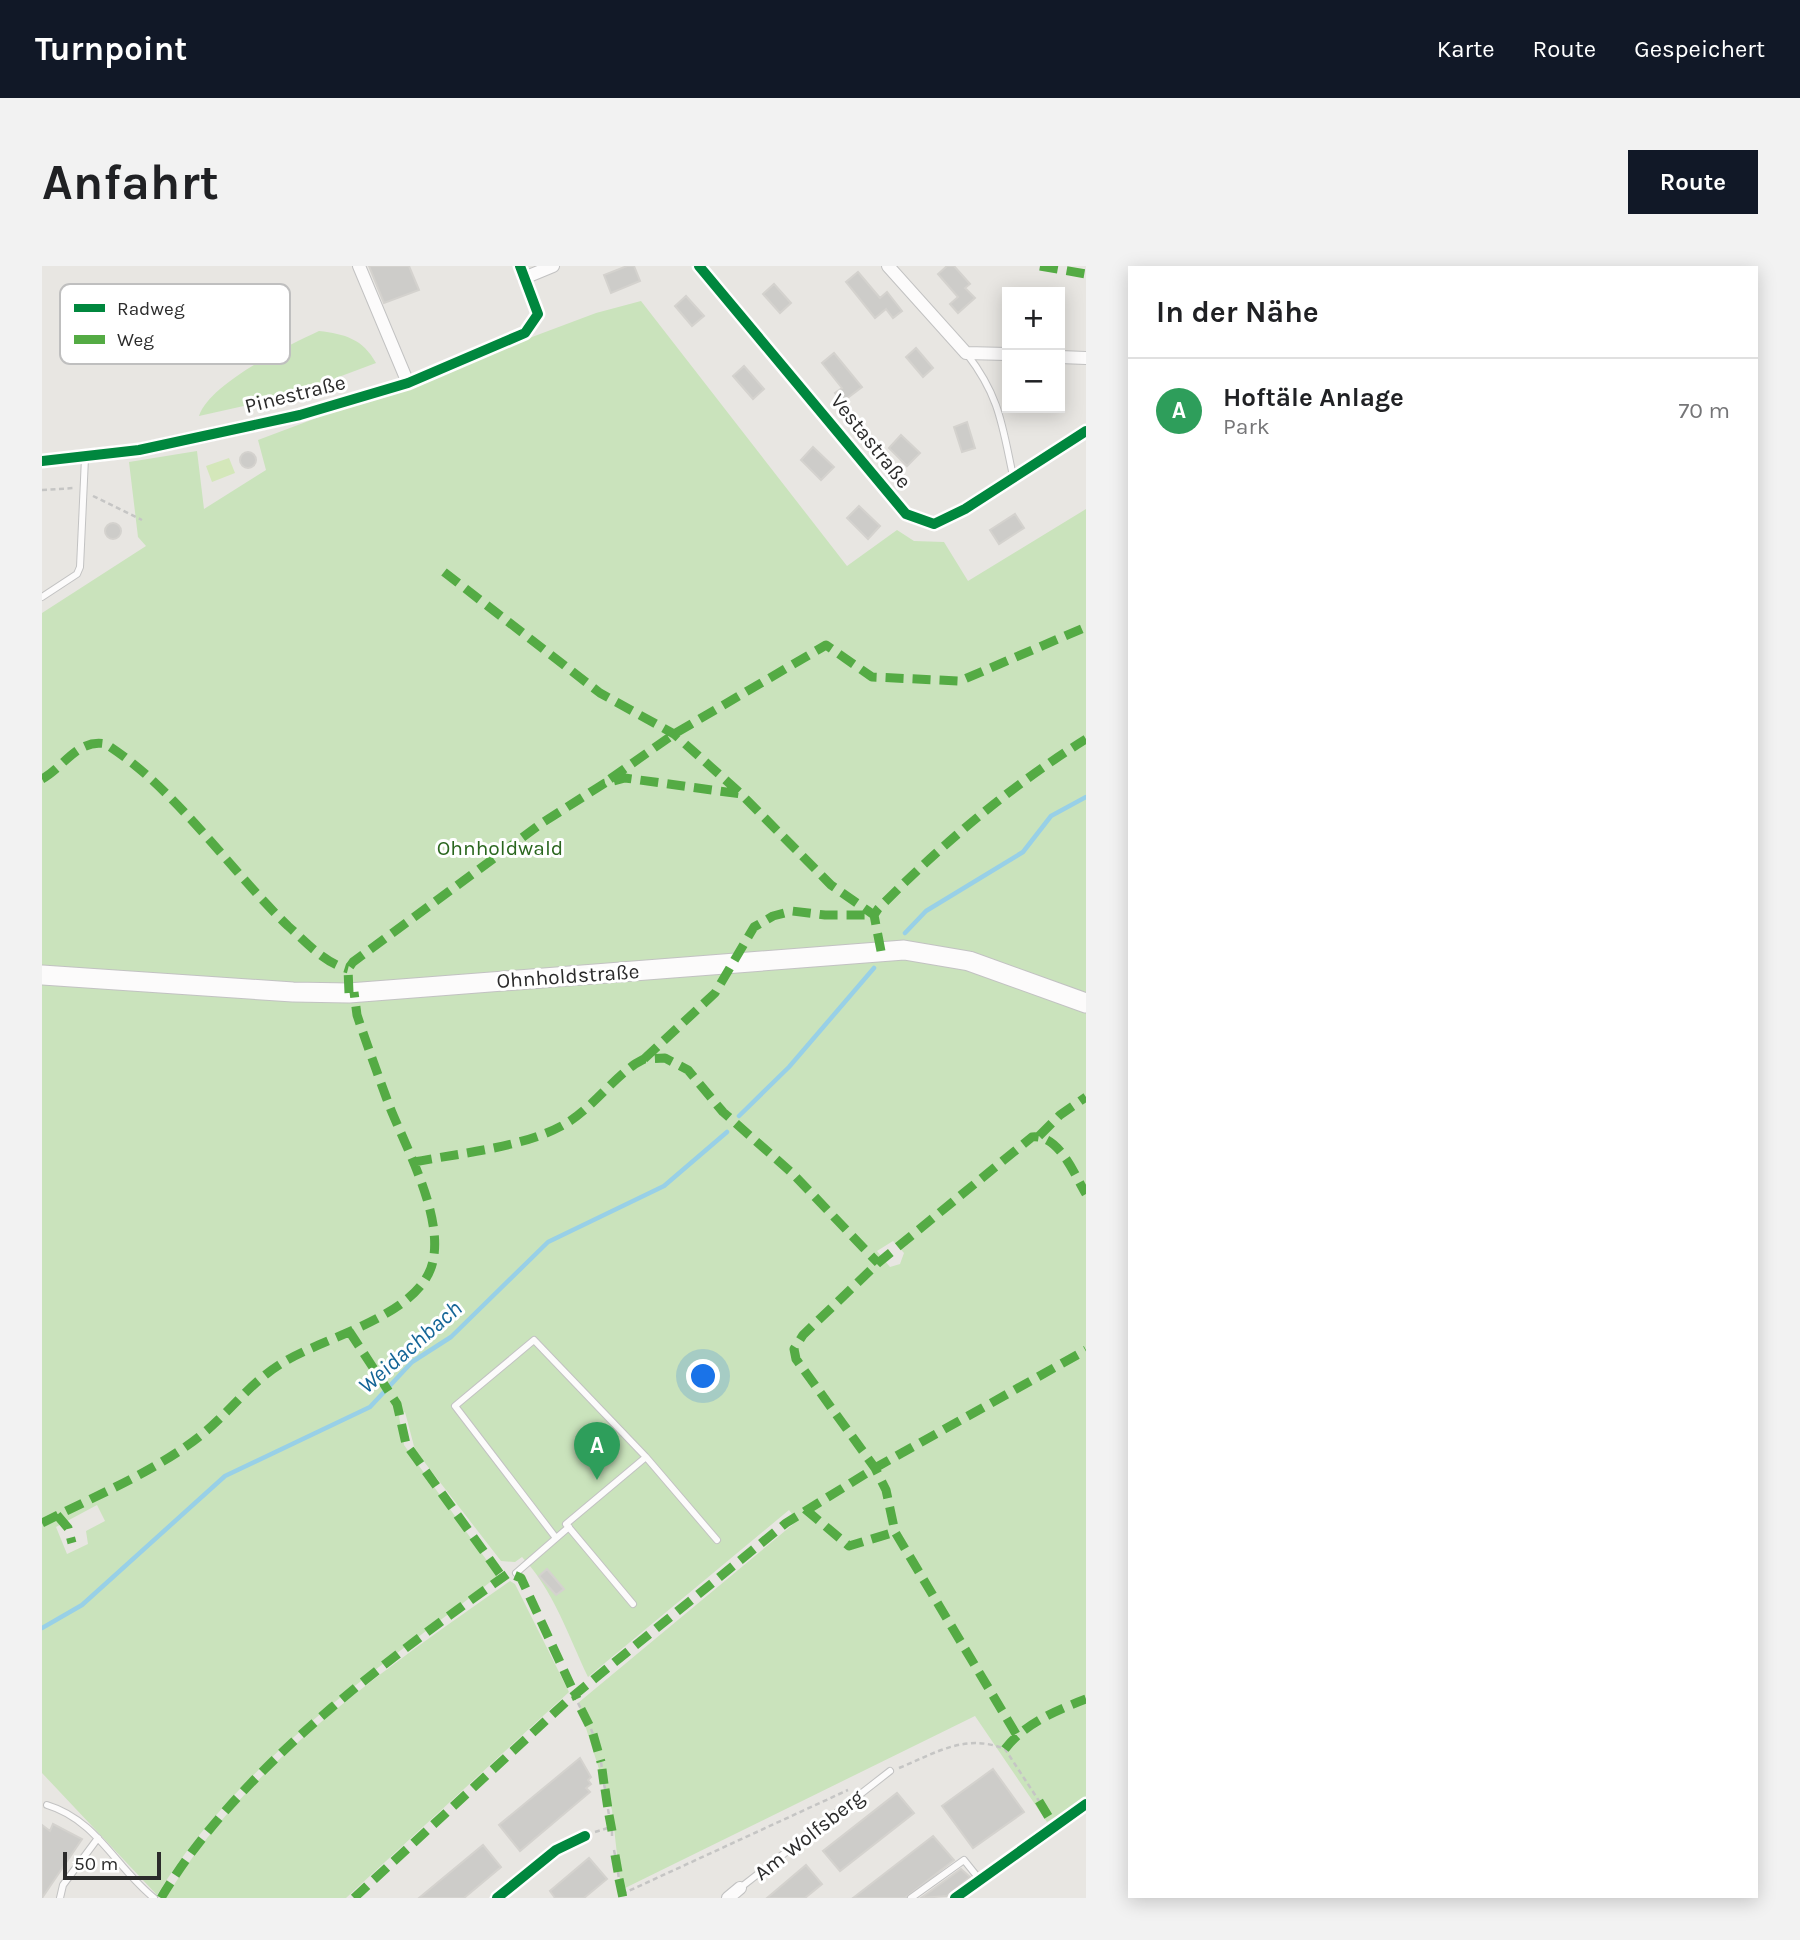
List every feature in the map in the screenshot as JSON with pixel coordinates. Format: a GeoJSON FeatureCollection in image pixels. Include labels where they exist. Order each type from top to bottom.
{"type":"FeatureCollection","features":[{"type":"Feature","properties":{"kind":"main road","name":"Ohnholdstraße"},"geometry":{"type":"LineString","coordinates":[[42,975],[293,992],[349,993],[904,950],[968,961],[1086,1003]]}},
{"type":"Feature","properties":{"kind":"street"},"geometry":{"type":"LineString","coordinates":[[359,266],[408,383]]}},
{"type":"Feature","properties":{"kind":"street"},"geometry":{"type":"LineString","coordinates":[[522,272],[553,266]]}},
{"type":"Feature","properties":{"kind":"street","name":"Vestastraße"},"geometry":{"type":"LineString","coordinates":[[699,266],[906,514],[934,524],[965,509],[1086,431]]}},
{"type":"Feature","properties":{"kind":"street"},"geometry":{"type":"LineString","coordinates":[[888,266],[966,353],[1002,354]]}},
{"type":"Feature","properties":{"kind":"street","name":"Pinestraße"},"geometry":{"type":"LineString","coordinates":[[42,461],[139,450],[300,415],[408,383],[525,333],[538,314],[522,272]]}},
{"type":"Feature","properties":{"kind":"street"},"geometry":{"type":"LineString","coordinates":[[1065,357],[1086,358]]}},
{"type":"Feature","properties":{"kind":"street"},"geometry":{"type":"LineString","coordinates":[[955,1898],[1086,1804]]}},
{"type":"Feature","properties":{"kind":"street"},"geometry":{"type":"LineString","coordinates":[[497,1898],[556,1850],[585,1836]]}},
{"type":"Feature","properties":{"kind":"street","name":"Am Wolfsberg"},"geometry":{"type":"LineString","coordinates":[[728,1898],[740,1888]]}},
{"type":"Feature","properties":{"kind":"lane"},"geometry":{"type":"LineString","coordinates":[[966,353],[989,383],[1000,416],[1013,477]]}},
{"type":"Feature","properties":{"kind":"lane"},"geometry":{"type":"LineString","coordinates":[[42,597],[77,574],[80,567],[85,458]]}},
{"type":"Feature","properties":{"kind":"lane"},"geometry":{"type":"LineString","coordinates":[[556,1538],[455,1406],[534,1340],[646,1457],[717,1540]]}},
{"type":"Feature","properties":{"kind":"lane"},"geometry":{"type":"LineString","coordinates":[[633,1604],[566,1524],[646,1457]]}},
{"type":"Feature","properties":{"kind":"lane"},"geometry":{"type":"LineString","coordinates":[[516,1573],[569,1527]]}},
{"type":"Feature","properties":{"kind":"lane","name":"Am Wolfsberg"},"geometry":{"type":"LineString","coordinates":[[740,1888],[890,1771]]}},
{"type":"Feature","properties":{"kind":"lane"},"geometry":{"type":"LineString","coordinates":[[47,1805],[68,1811],[98,1838],[154,1898]]}},
{"type":"Feature","properties":{"kind":"lane"},"geometry":{"type":"LineString","coordinates":[[60,1898],[63,1885],[98,1838]]}},
{"type":"Feature","properties":{"kind":"lane"},"geometry":{"type":"LineString","coordinates":[[911,1898],[964,1860],[980,1880]]}},
{"type":"Feature","properties":{"kind":"path"},"geometry":{"type":"LineString","coordinates":[[578,1703],[580,1709]]}},
{"type":"Feature","properties":{"kind":"path"},"geometry":{"type":"LineString","coordinates":[[591,1729],[593,1734]]}},
{"type":"Feature","properties":{"kind":"path"},"geometry":{"type":"LineString","coordinates":[[601,1762],[602,1769]]}},
{"type":"Feature","properties":{"kind":"path"},"geometry":{"type":"LineString","coordinates":[[1028,1782],[1038,1801]]}},
{"type":"Feature","properties":{"kind":"path"},"geometry":{"type":"LineString","coordinates":[[604,1784],[605,1789]]}},
{"type":"Feature","properties":{"kind":"path"},"geometry":{"type":"LineString","coordinates":[[608,1809],[609,1815]]}},
{"type":"Feature","properties":{"kind":"path"},"geometry":{"type":"LineString","coordinates":[[599,1831],[612,1831]]}},
{"type":"Feature","properties":{"kind":"path"},"geometry":{"type":"LineString","coordinates":[[614,1850],[615,1855]]}},
{"type":"Feature","properties":{"kind":"path"},"geometry":{"type":"LineString","coordinates":[[618,1872],[619,1879]]}},
{"type":"Feature","properties":{"kind":"green space","name":"Ohnholdwald"},"geometry":{"type":"Polygon","coordinates":[[[641,301],[847,566],[897,530],[914,541],[944,542],[968,581],[1086,509],[1086,1798],[1047,1822],[975,1716],[621,1890],[612,1810],[578,1703],[797,1521],[789,1510],[588,1677],[560,1614],[543,1584],[522,1557],[515,1562],[501,1561],[415,1450],[405,1412],[399,1416],[404,1445],[498,1576],[358,1684],[269,1760],[190,1846],[157,1895],[42,1773],[42,613],[146,546],[138,537],[129,462],[197,451],[204,509],[266,470],[258,440],[596,313],[641,301]],[[893,1241],[877,1251],[890,1267],[900,1264],[904,1253],[893,1241]],[[97,1505],[56,1527],[67,1554],[88,1544],[86,1531],[105,1521],[97,1505]]]}},
{"type":"Feature","properties":{"kind":"green space"},"geometry":{"type":"Polygon","coordinates":[[[319,331],[337,334],[359,343],[376,363],[288,396],[199,416],[206,403],[218,391],[256,364],[290,364],[290,346],[319,331]]]}},
{"type":"Feature","properties":{"kind":"green space"},"geometry":{"type":"Polygon","coordinates":[[[229,458],[235,473],[212,482],[206,466],[229,458]]]}},
{"type":"Feature","properties":{"kind":"green space"},"geometry":{"type":"Polygon","coordinates":[[[510,1581],[515,1584],[569,1692],[346,1898],[166,1898],[198,1850],[236,1804],[277,1762],[367,1685],[510,1581]]]}},
{"type":"Feature","properties":{"kind":"building"},"geometry":{"type":"Polygon","coordinates":[[[369,266],[409,266],[419,290],[384,303],[369,266]]]}},
{"type":"Feature","properties":{"kind":"building"},"geometry":{"type":"Polygon","coordinates":[[[634,266],[640,281],[611,293],[604,275],[634,266]]]}},
{"type":"Feature","properties":{"kind":"building"},"geometry":{"type":"Polygon","coordinates":[[[947,266],[954,266],[970,284],[965,288],[975,298],[958,313],[950,304],[958,297],[938,274],[947,266]]]}},
{"type":"Feature","properties":{"kind":"building"},"geometry":{"type":"Polygon","coordinates":[[[858,272],[880,298],[887,292],[902,311],[893,318],[886,309],[875,318],[846,282],[858,272]]]}},
{"type":"Feature","properties":{"kind":"building"},"geometry":{"type":"Polygon","coordinates":[[[774,284],[791,303],[780,313],[763,294],[774,284]]]}},
{"type":"Feature","properties":{"kind":"building"},"geometry":{"type":"Polygon","coordinates":[[[686,296],[704,316],[692,326],[675,306],[686,296]]]}},
{"type":"Feature","properties":{"kind":"building"},"geometry":{"type":"Polygon","coordinates":[[[916,348],[933,368],[923,377],[906,357],[916,348]]]}},
{"type":"Feature","properties":{"kind":"building"},"geometry":{"type":"Polygon","coordinates":[[[834,353],[862,387],[842,402],[835,393],[842,388],[822,363],[834,353]]]}},
{"type":"Feature","properties":{"kind":"building"},"geometry":{"type":"Polygon","coordinates":[[[744,366],[764,389],[753,399],[733,376],[744,366]]]}},
{"type":"Feature","properties":{"kind":"building"},"geometry":{"type":"Polygon","coordinates":[[[967,422],[975,448],[962,452],[954,427],[967,422]]]}},
{"type":"Feature","properties":{"kind":"building"},"geometry":{"type":"Polygon","coordinates":[[[901,435],[920,453],[907,466],[889,448],[901,435]]]}},
{"type":"Feature","properties":{"kind":"building"},"geometry":{"type":"Polygon","coordinates":[[[813,447],[834,467],[821,480],[801,460],[813,447]]]}},
{"type":"Feature","properties":{"kind":"building"},"geometry":{"type":"Polygon","coordinates":[[[245,452],[251,452],[256,460],[254,466],[245,468],[240,463],[240,457],[245,452]]]}},
{"type":"Feature","properties":{"kind":"building"},"geometry":{"type":"Polygon","coordinates":[[[859,506],[880,526],[868,539],[847,518],[859,506]]]}},
{"type":"Feature","properties":{"kind":"building"},"geometry":{"type":"Polygon","coordinates":[[[1015,514],[1024,528],[999,544],[990,530],[1015,514]]]}},
{"type":"Feature","properties":{"kind":"building"},"geometry":{"type":"Polygon","coordinates":[[[110,523],[116,523],[121,531],[119,537],[110,539],[105,534],[105,528],[110,523]]]}},
{"type":"Feature","properties":{"kind":"building"},"geometry":{"type":"Polygon","coordinates":[[[547,1569],[564,1589],[556,1595],[539,1576],[547,1569]]]}},
{"type":"Feature","properties":{"kind":"building"},"geometry":{"type":"Polygon","coordinates":[[[580,1758],[591,1777],[588,1780],[591,1784],[586,1788],[590,1792],[520,1851],[499,1825],[580,1758]]]}},
{"type":"Feature","properties":{"kind":"building"},"geometry":{"type":"Polygon","coordinates":[[[993,1769],[1024,1812],[973,1848],[942,1806],[993,1769]]]}},
{"type":"Feature","properties":{"kind":"building"},"geometry":{"type":"Polygon","coordinates":[[[897,1793],[914,1813],[840,1871],[823,1851],[897,1793]]]}},
{"type":"Feature","properties":{"kind":"building"},"geometry":{"type":"Polygon","coordinates":[[[53,1824],[82,1839],[42,1898],[42,1825],[50,1831],[53,1824]]]}},
{"type":"Feature","properties":{"kind":"building"},"geometry":{"type":"Polygon","coordinates":[[[933,1836],[954,1860],[905,1898],[853,1898],[933,1836]]]}},
{"type":"Feature","properties":{"kind":"building"},"geometry":{"type":"Polygon","coordinates":[[[483,1845],[501,1867],[464,1898],[419,1898],[483,1845]]]}},
{"type":"Feature","properties":{"kind":"building"},"geometry":{"type":"Polygon","coordinates":[[[589,1858],[607,1879],[584,1898],[555,1898],[550,1891],[589,1858]]]}},
{"type":"Feature","properties":{"kind":"building"},"geometry":{"type":"Polygon","coordinates":[[[806,1865],[822,1884],[805,1898],[767,1898],[806,1865]]]}},
{"type":"Feature","properties":{"kind":"building"},"geometry":{"type":"Polygon","coordinates":[[[961,1869],[970,1877],[947,1896],[921,1898],[961,1869]]]}},
{"type":"Feature","properties":{"kind":"waterway","name":"Weidachbach"},"geometry":{"type":"LineString","coordinates":[[905,933],[926,911],[1023,852],[1051,816],[1086,797]]}},
{"type":"Feature","properties":{"kind":"waterway","name":"Weidachbach"},"geometry":{"type":"LineString","coordinates":[[739,1116],[789,1067],[874,968]]}},
{"type":"Feature","properties":{"kind":"waterway","name":"Weidachbach"},"geometry":{"type":"LineString","coordinates":[[42,1628],[82,1605],[225,1476],[370,1407],[412,1362],[451,1337],[548,1242],[664,1186],[727,1132]]}},
{"type":"Feature","properties":{"kind":"marked path"},"geometry":{"type":"LineString","coordinates":[[1040,266],[1086,274]]}},
{"type":"Feature","properties":{"kind":"marked path"},"geometry":{"type":"LineString","coordinates":[[444,572],[600,693],[674,734],[740,793]]}},
{"type":"Feature","properties":{"kind":"marked path"},"geometry":{"type":"LineString","coordinates":[[610,779],[674,734],[826,645],[872,677],[960,681],[1086,627]]}},
{"type":"Feature","properties":{"kind":"marked path"},"geometry":{"type":"LineString","coordinates":[[881,951],[874,915],[878,909],[926,862],[977,818],[1086,739]]}},
{"type":"Feature","properties":{"kind":"marked path"},"geometry":{"type":"LineString","coordinates":[[42,779],[79,749],[96,743],[106,744],[156,783],[288,926],[323,957],[348,969]]}},
{"type":"Feature","properties":{"kind":"marked path"},"geometry":{"type":"LineString","coordinates":[[349,993],[348,969],[353,962],[542,823],[605,783],[625,778],[741,794],[831,885],[874,915]]}},
{"type":"Feature","properties":{"kind":"marked path"},"geometry":{"type":"LineString","coordinates":[[644,1059],[715,993],[754,927],[773,916],[792,911],[825,915],[874,915]]}},
{"type":"Feature","properties":{"kind":"marked path"},"geometry":{"type":"LineString","coordinates":[[42,1523],[124,1483],[183,1449],[279,1365],[390,1311],[410,1297],[425,1280],[433,1261],[435,1243],[428,1202],[357,1015],[354,992]]}},
{"type":"Feature","properties":{"kind":"marked path"},"geometry":{"type":"LineString","coordinates":[[414,1162],[494,1148],[554,1130],[579,1115],[635,1064],[644,1059],[665,1058],[688,1070],[723,1112],[792,1173],[878,1263]]}},
{"type":"Feature","properties":{"kind":"marked path"},"geometry":{"type":"LineString","coordinates":[[1039,1136],[1060,1115],[1086,1097]]}},
{"type":"Feature","properties":{"kind":"marked path"},"geometry":{"type":"LineString","coordinates":[[1016,1734],[895,1532],[886,1490],[875,1468],[796,1359],[794,1349],[803,1335],[878,1263],[1032,1137],[1042,1138],[1058,1148],[1086,1194]]}},
{"type":"Feature","properties":{"kind":"marked path"},"geometry":{"type":"LineString","coordinates":[[349,1331],[397,1404],[406,1444],[503,1578]]}},
{"type":"Feature","properties":{"kind":"marked path"},"geometry":{"type":"LineString","coordinates":[[354,1898],[567,1701],[786,1523],[875,1468],[1086,1350]]}},
{"type":"Feature","properties":{"kind":"marked path"},"geometry":{"type":"LineString","coordinates":[[805,1509],[849,1546],[895,1532]]}},
{"type":"Feature","properties":{"kind":"marked path"},"geometry":{"type":"LineString","coordinates":[[57,1515],[68,1528],[72,1543]]}},
{"type":"Feature","properties":{"kind":"marked path"},"geometry":{"type":"LineString","coordinates":[[161,1898],[193,1851],[230,1805],[273,1761],[366,1679],[509,1573],[521,1578],[577,1699]]}},
{"type":"Feature","properties":{"kind":"marked path"},"geometry":{"type":"LineString","coordinates":[[1005,1749],[1031,1725],[1086,1699]]}},
{"type":"Feature","properties":{"kind":"marked path"},"geometry":{"type":"LineString","coordinates":[[581,1709],[591,1729]]}},
{"type":"Feature","properties":{"kind":"marked path"},"geometry":{"type":"LineString","coordinates":[[593,1734],[601,1762]]}},
{"type":"Feature","properties":{"kind":"marked path"},"geometry":{"type":"LineString","coordinates":[[602,1769],[604,1784]]}},
{"type":"Feature","properties":{"kind":"marked path"},"geometry":{"type":"LineString","coordinates":[[605,1789],[608,1809]]}},
{"type":"Feature","properties":{"kind":"marked path"},"geometry":{"type":"LineString","coordinates":[[1039,1801],[1054,1826]]}},
{"type":"Feature","properties":{"kind":"marked path"},"geometry":{"type":"LineString","coordinates":[[609,1815],[612,1831]]}},
{"type":"Feature","properties":{"kind":"marked path"},"geometry":{"type":"LineString","coordinates":[[615,1855],[618,1872]]}},
{"type":"Feature","properties":{"kind":"marked path"},"geometry":{"type":"LineString","coordinates":[[619,1879],[623,1898]]}},
{"type":"Feature","properties":{"kind":"cycle path"},"geometry":{"type":"LineString","coordinates":[[42,461],[139,450],[300,415],[408,383],[525,333],[538,314],[520,266]]}},
{"type":"Feature","properties":{"kind":"cycle path"},"geometry":{"type":"LineString","coordinates":[[699,266],[906,514],[934,524],[965,509],[1086,431]]}},
{"type":"Feature","properties":{"kind":"cycle path"},"geometry":{"type":"LineString","coordinates":[[955,1898],[1086,1804]]}},
{"type":"Feature","properties":{"kind":"cycle path"},"geometry":{"type":"LineString","coordinates":[[497,1898],[556,1850],[585,1836]]}},
{"type":"Feature","properties":{"kind":"place","name":"Hoftäle Anlage"},"geometry":{"type":"Point","coordinates":[597,1480]}}]}
